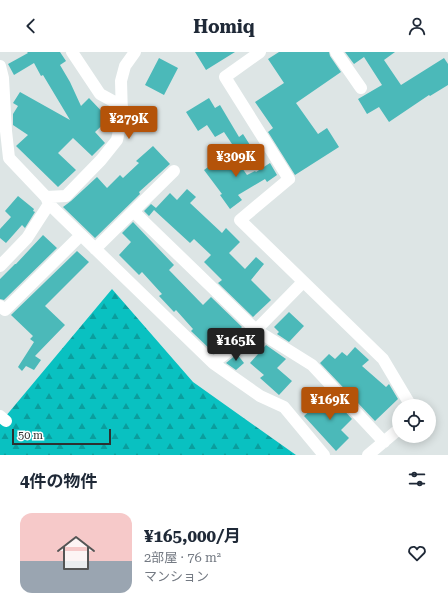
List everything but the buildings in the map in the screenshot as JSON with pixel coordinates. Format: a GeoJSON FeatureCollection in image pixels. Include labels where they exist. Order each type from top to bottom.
{"type":"FeatureCollection","features":[{"type":"Feature","properties":{"kind":"street"},"geometry":{"type":"LineString","coordinates":[[72,52],[100,94],[122,106]]}},
{"type":"Feature","properties":{"kind":"street"},"geometry":{"type":"LineString","coordinates":[[0,266],[27,238],[47,201],[66,196],[101,160],[117,140],[122,116],[121,81],[125,66],[135,52]]}},
{"type":"Feature","properties":{"kind":"street"},"geometry":{"type":"LineString","coordinates":[[260,52],[225,76],[290,179],[240,220],[382,359],[407,399]]}},
{"type":"Feature","properties":{"kind":"street"},"geometry":{"type":"LineString","coordinates":[[336,52],[361,88]]}},
{"type":"Feature","properties":{"kind":"street"},"geometry":{"type":"LineString","coordinates":[[0,66],[3,78],[9,158],[47,201],[81,236],[213,363],[260,396],[284,407],[324,455]]}},
{"type":"Feature","properties":{"kind":"street"},"geometry":{"type":"LineString","coordinates":[[95,249],[174,171]]}},
{"type":"Feature","properties":{"kind":"street"},"geometry":{"type":"LineString","coordinates":[[134,212],[256,330],[312,365],[384,442]]}},
{"type":"Feature","properties":{"kind":"street"},"geometry":{"type":"LineString","coordinates":[[0,306],[5,310],[81,236]]}},
{"type":"Feature","properties":{"kind":"street"},"geometry":{"type":"LineString","coordinates":[[213,363],[256,330],[304,282]]}},
{"type":"Feature","properties":{"kind":"street"},"geometry":{"type":"LineString","coordinates":[[368,455],[392,436]]}},
{"type":"Feature","properties":{"kind":"green space"},"geometry":{"type":"Polygon","coordinates":[[[112,289],[193,382],[296,455],[0,455],[0,423],[112,289]]]}}]}
